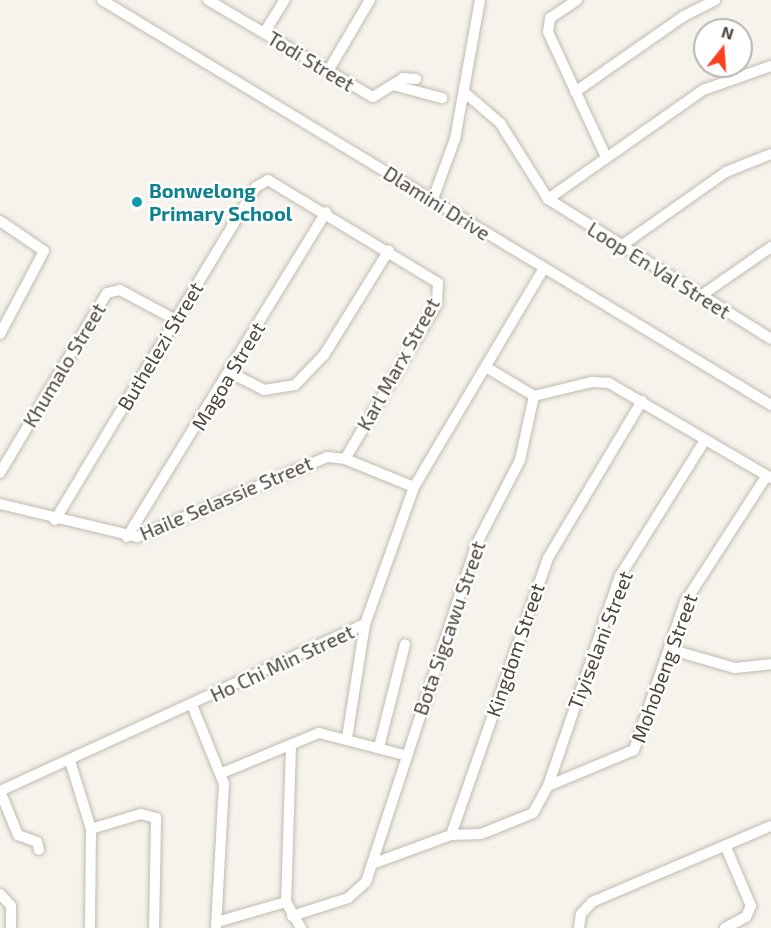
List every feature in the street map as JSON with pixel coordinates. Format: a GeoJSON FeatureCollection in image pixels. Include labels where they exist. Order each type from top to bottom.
{"type":"FeatureCollection","features":[{"type":"Feature","properties":{"kind":"street","name":"Todi Street"},"geometry":{"type":"LineString","coordinates":[[208,0],[373,97],[403,78],[416,79]]}},
{"type":"Feature","properties":{"kind":"street"},"geometry":{"type":"LineString","coordinates":[[264,33],[285,0]]}},
{"type":"Feature","properties":{"kind":"street"},"geometry":{"type":"LineString","coordinates":[[328,71],[370,0]]}},
{"type":"Feature","properties":{"kind":"street"},"geometry":{"type":"LineString","coordinates":[[433,199],[454,139],[480,0]]}},
{"type":"Feature","properties":{"kind":"street"},"geometry":{"type":"LineString","coordinates":[[577,0],[554,15],[547,29],[606,157]]}},
{"type":"Feature","properties":{"kind":"street"},"geometry":{"type":"LineString","coordinates":[[575,92],[684,16],[715,0]]}},
{"type":"Feature","properties":{"kind":"street","name":"Dlamini Drive"},"geometry":{"type":"LineString","coordinates":[[108,2],[433,199],[543,270],[771,405]]}},
{"type":"Feature","properties":{"kind":"street"},"geometry":{"type":"LineString","coordinates":[[548,198],[703,90],[771,66]]}},
{"type":"Feature","properties":{"kind":"street"},"geometry":{"type":"LineString","coordinates":[[393,85],[442,98]]}},
{"type":"Feature","properties":{"kind":"street","name":"Loop En Val Street"},"geometry":{"type":"LineString","coordinates":[[464,92],[500,123],[548,198],[771,339]]}},
{"type":"Feature","properties":{"kind":"street"},"geometry":{"type":"LineString","coordinates":[[621,246],[726,172],[771,154]]}},
{"type":"Feature","properties":{"kind":"street","name":"Karl Marx Street"},"geometry":{"type":"LineString","coordinates":[[271,180],[436,279],[439,296],[345,459]]}},
{"type":"Feature","properties":{"kind":"street","name":"Buthelezi Street"},"geometry":{"type":"LineString","coordinates":[[55,520],[256,187],[271,180]]}},
{"type":"Feature","properties":{"kind":"street","name":"Magoa Street"},"geometry":{"type":"LineString","coordinates":[[127,537],[231,373],[326,212]]}},
{"type":"Feature","properties":{"kind":"street"},"geometry":{"type":"LineString","coordinates":[[0,222],[44,251],[0,334]]}},
{"type":"Feature","properties":{"kind":"street"},"geometry":{"type":"LineString","coordinates":[[702,295],[771,247]]}},
{"type":"Feature","properties":{"kind":"street"},"geometry":{"type":"LineString","coordinates":[[231,373],[264,390],[295,385],[324,355],[388,250]]}},
{"type":"Feature","properties":{"kind":"street","name":"Ho Chi Min Street"},"geometry":{"type":"LineString","coordinates":[[0,791],[70,761],[365,624],[414,487],[543,270]]}},
{"type":"Feature","properties":{"kind":"street","name":"Khumalo Street"},"geometry":{"type":"LineString","coordinates":[[0,473],[107,293],[120,290],[176,320]]}},
{"type":"Feature","properties":{"kind":"street"},"geometry":{"type":"LineString","coordinates":[[486,368],[534,396],[600,381],[642,401],[768,477]]}},
{"type":"Feature","properties":{"kind":"street","name":"Bota Sigcawu Street"},"geometry":{"type":"LineString","coordinates":[[292,916],[355,894],[366,882],[404,755],[476,545],[520,460],[534,396]]}},
{"type":"Feature","properties":{"kind":"street","name":"Kingdom Street"},"geometry":{"type":"LineString","coordinates":[[451,835],[548,558],[642,401]]}},
{"type":"Feature","properties":{"kind":"street","name":"Tiyiselani Street"},"geometry":{"type":"LineString","coordinates":[[451,835],[481,834],[528,817],[548,786],[616,584],[705,440]]}},
{"type":"Feature","properties":{"kind":"street","name":"Haile Selassie Street"},"geometry":{"type":"LineString","coordinates":[[0,504],[127,537],[158,531],[315,460],[345,459],[414,487]]}},
{"type":"Feature","properties":{"kind":"street","name":"Mohobeng Street"},"geometry":{"type":"LineString","coordinates":[[548,786],[632,752],[691,591],[768,477]]}},
{"type":"Feature","properties":{"kind":"street"},"geometry":{"type":"LineString","coordinates":[[346,738],[365,624]]}},
{"type":"Feature","properties":{"kind":"street"},"geometry":{"type":"LineString","coordinates":[[379,747],[405,645]]}},
{"type":"Feature","properties":{"kind":"street"},"geometry":{"type":"LineString","coordinates":[[669,649],[735,668],[771,664]]}},
{"type":"Feature","properties":{"kind":"street"},"geometry":{"type":"LineString","coordinates":[[192,705],[222,773],[216,925],[286,902]]}},
{"type":"Feature","properties":{"kind":"street"},"geometry":{"type":"LineString","coordinates":[[222,773],[319,734],[346,738],[404,755]]}},
{"type":"Feature","properties":{"kind":"street"},"geometry":{"type":"LineString","coordinates":[[291,746],[286,902],[301,928]]}},
{"type":"Feature","properties":{"kind":"street"},"geometry":{"type":"LineString","coordinates":[[70,761],[91,829],[90,928]]}},
{"type":"Feature","properties":{"kind":"street"},"geometry":{"type":"LineString","coordinates":[[0,791],[18,835],[37,842],[39,850]]}},
{"type":"Feature","properties":{"kind":"street"},"geometry":{"type":"LineString","coordinates":[[91,829],[141,814],[156,818],[154,928]]}},
{"type":"Feature","properties":{"kind":"street"},"geometry":{"type":"LineString","coordinates":[[579,928],[581,914],[592,902],[771,826]]}},
{"type":"Feature","properties":{"kind":"street"},"geometry":{"type":"LineString","coordinates":[[372,864],[451,835]]}},
{"type":"Feature","properties":{"kind":"street"},"geometry":{"type":"LineString","coordinates":[[725,928],[746,917],[752,906],[726,845]]}},
{"type":"Feature","properties":{"kind":"street"},"geometry":{"type":"LineString","coordinates":[[0,894],[9,900],[11,928]]}},
{"type":"Feature","properties":{"kind":"place","name":"Bonwelong Primary School"},"geometry":{"type":"Point","coordinates":[137,202]}}]}
